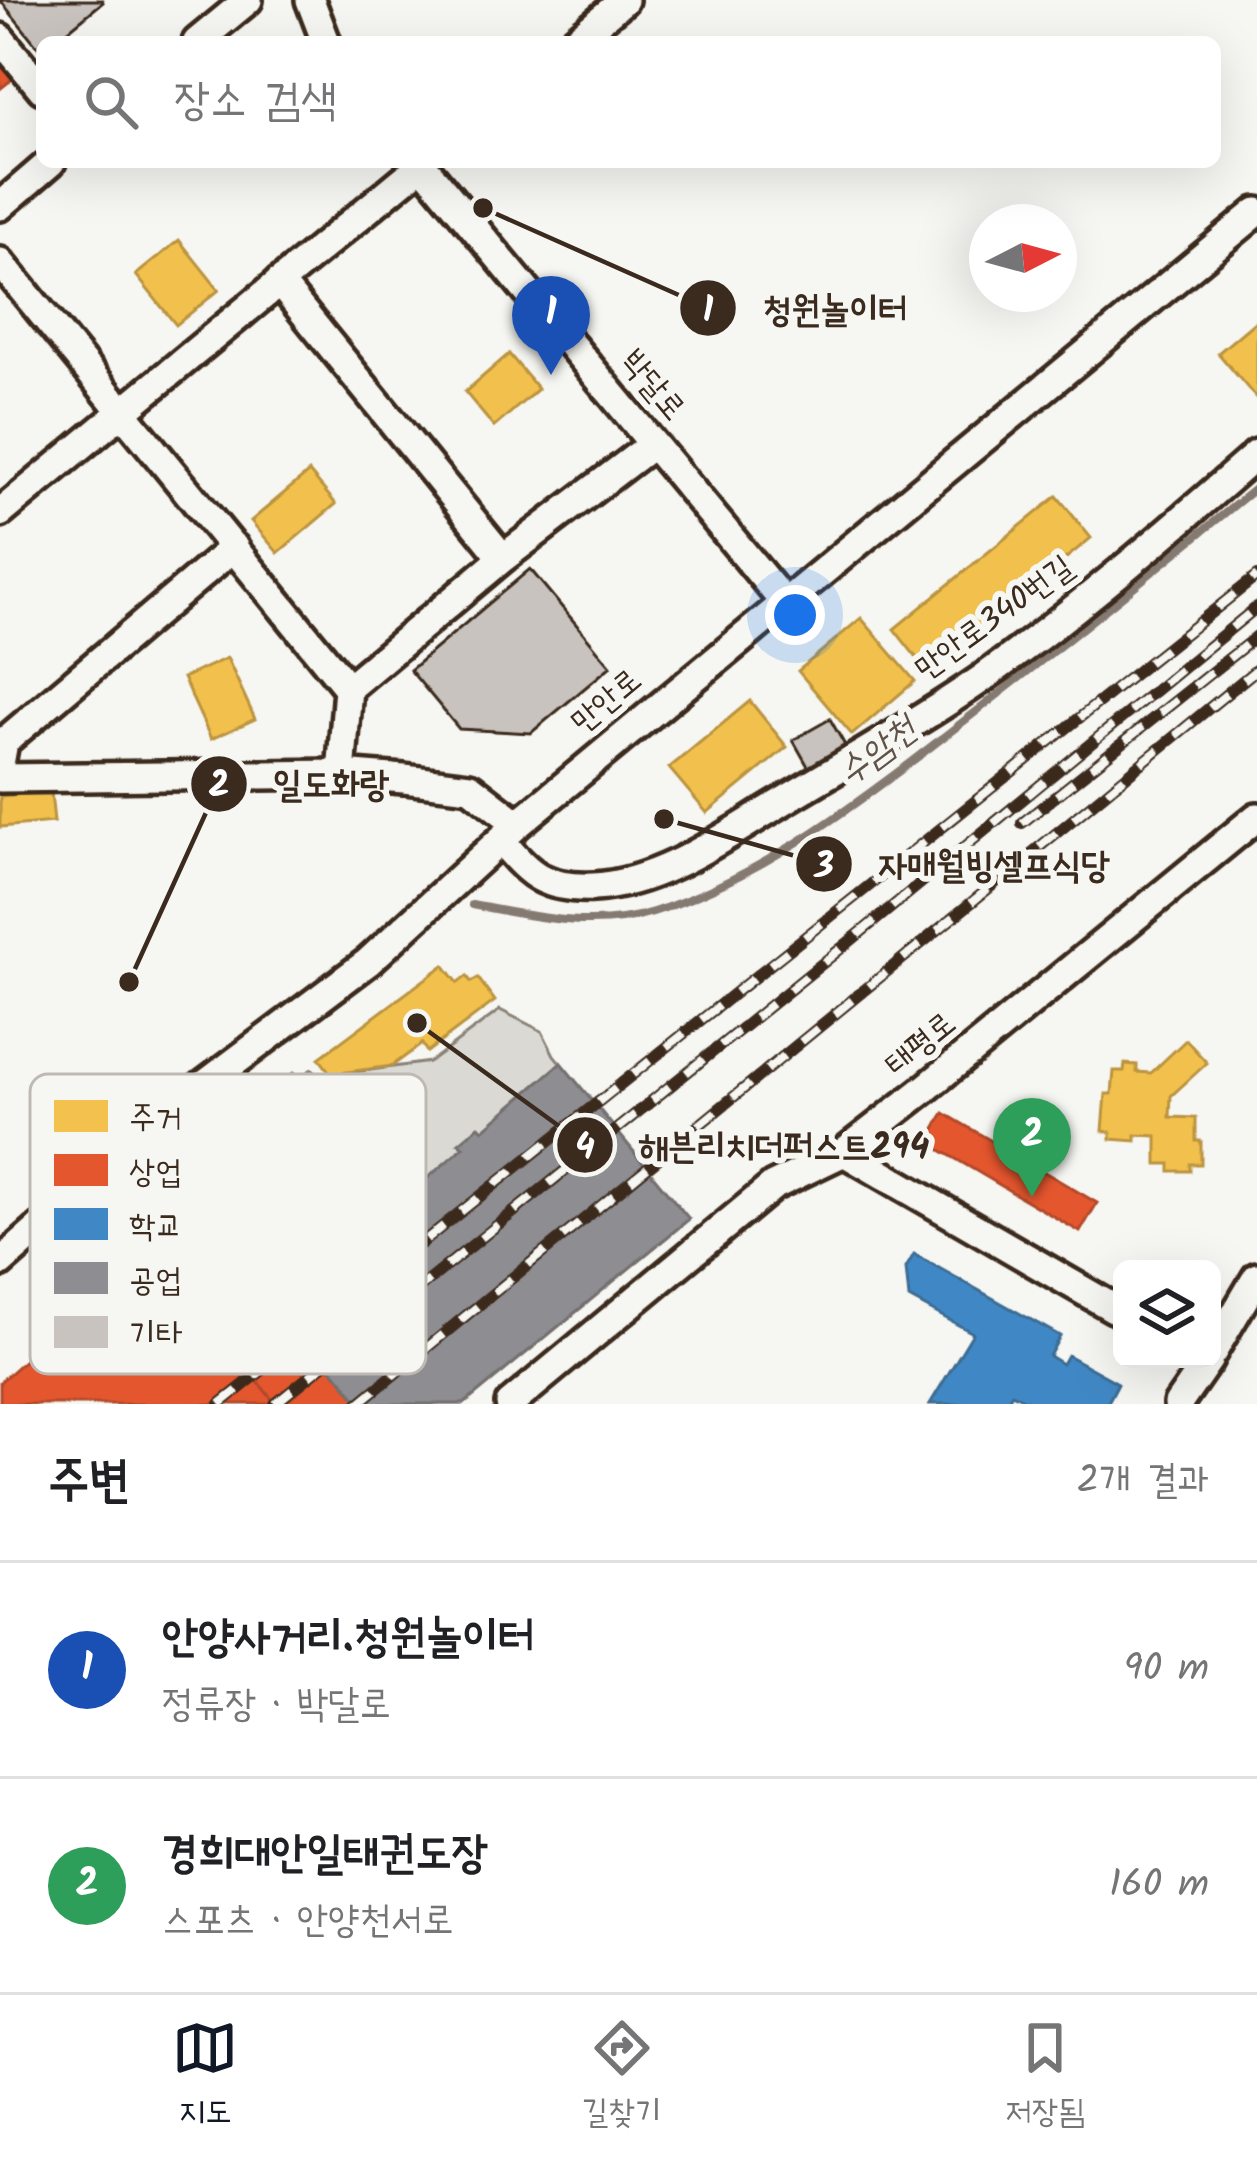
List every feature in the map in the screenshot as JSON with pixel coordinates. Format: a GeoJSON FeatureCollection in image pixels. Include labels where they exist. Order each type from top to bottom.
{"type":"FeatureCollection","features":[{"type":"Feature","properties":{"kind":"street"},"geometry":{"type":"LineString","coordinates":[[203,36],[248,0]]}},
{"type":"Feature","properties":{"kind":"street"},"geometry":{"type":"LineString","coordinates":[[310,0],[324,36]]}},
{"type":"Feature","properties":{"kind":"street"},"geometry":{"type":"LineString","coordinates":[[580,36],[624,0]]}},
{"type":"Feature","properties":{"kind":"street"},"geometry":{"type":"LineString","coordinates":[[0,38],[36,82]]}},
{"type":"Feature","properties":{"kind":"street"},"geometry":{"type":"LineString","coordinates":[[0,206],[44,168]]}},
{"type":"Feature","properties":{"kind":"street"},"geometry":{"type":"LineString","coordinates":[[0,513],[416,168]]}},
{"type":"Feature","properties":{"kind":"street","name":"박달로"},"geometry":{"type":"LineString","coordinates":[[426,168],[783,601]]}},
{"type":"Feature","properties":{"kind":"street","name":"만안로"},"geometry":{"type":"LineString","coordinates":[[219,1074],[368,962],[510,832],[783,601],[1257,212]]}},
{"type":"Feature","properties":{"kind":"street"},"geometry":{"type":"LineString","coordinates":[[0,262],[348,688],[341,774]]}},
{"type":"Feature","properties":{"kind":"street"},"geometry":{"type":"LineString","coordinates":[[279,282],[502,558]]}},
{"type":"Feature","properties":{"kind":"street"},"geometry":{"type":"LineString","coordinates":[[348,688],[502,558],[653,444]]}},
{"type":"Feature","properties":{"kind":"street","name":"만안로340번길"},"geometry":{"type":"LineString","coordinates":[[0,778],[341,774],[470,788],[510,832],[524,870],[547,882],[593,887],[640,879],[714,842],[978,681],[1134,562],[1257,454]]}},
{"type":"Feature","properties":{"kind":"street"},"geometry":{"type":"LineString","coordinates":[[0,764],[4,742],[234,547]]}},
{"type":"Feature","properties":{"kind":"street","name":"태평로"},"geometry":{"type":"LineString","coordinates":[[509,1404],[773,1186],[844,1152],[1257,817]]}},
{"type":"Feature","properties":{"kind":"street"},"geometry":{"type":"LineString","coordinates":[[844,1152],[1113,1307]]}},
{"type":"Feature","properties":{"kind":"street","name":"만안로"},"geometry":{"type":"LineString","coordinates":[[3,1252],[30,1230]]}},
{"type":"Feature","properties":{"kind":"street"},"geometry":{"type":"LineString","coordinates":[[1221,1337],[1257,1277]]}},
{"type":"Feature","properties":{"kind":"street"},"geometry":{"type":"LineString","coordinates":[[1178,1404],[1201,1368]]}},
{"type":"Feature","properties":{"kind":"shaded area"},"geometry":{"type":"Polygon","coordinates":[[[500,1010],[542,1031],[554,1055],[689,1219],[464,1404],[276,1404],[277,1374],[426,1374],[426,1074],[341,1074],[430,1062],[500,1010]]]}},
{"type":"Feature","properties":{"kind":"building: 주거"},"geometry":{"type":"Polygon","coordinates":[[[179,240],[219,290],[176,325],[136,275],[179,240]]]}},
{"type":"Feature","properties":{"kind":"building: 주거"},"geometry":{"type":"Polygon","coordinates":[[[1257,320],[1257,399],[1218,353],[1257,320]]]}},
{"type":"Feature","properties":{"kind":"building: 주거"},"geometry":{"type":"Polygon","coordinates":[[[509,354],[538,389],[494,427],[465,392],[509,354]]]}},
{"type":"Feature","properties":{"kind":"building: 주거"},"geometry":{"type":"Polygon","coordinates":[[[309,472],[336,504],[278,553],[251,521],[309,472]]]}},
{"type":"Feature","properties":{"kind":"building: 주거"},"geometry":{"type":"Polygon","coordinates":[[[1057,496],[1091,538],[927,671],[894,629],[1057,496]]]}},
{"type":"Feature","properties":{"kind":"building: 주거"},"geometry":{"type":"Polygon","coordinates":[[[861,618],[915,681],[852,735],[798,671],[861,618]]]}},
{"type":"Feature","properties":{"kind":"building: 주거"},"geometry":{"type":"Polygon","coordinates":[[[227,658],[255,719],[211,739],[183,678],[227,658]]]}},
{"type":"Feature","properties":{"kind":"building: 주거"},"geometry":{"type":"Polygon","coordinates":[[[750,701],[787,747],[707,813],[669,768],[750,701]]]}},
{"type":"Feature","properties":{"kind":"building: 주거"},"geometry":{"type":"Polygon","coordinates":[[[51,792],[54,822],[0,827],[0,796],[51,792]]]}},
{"type":"Feature","properties":{"kind":"building: 주거"},"geometry":{"type":"Polygon","coordinates":[[[444,965],[458,983],[467,976],[471,982],[478,978],[495,1001],[427,1052],[422,1044],[392,1066],[331,1074],[319,1058],[444,965]]]}},
{"type":"Feature","properties":{"kind":"building: 주거"},"geometry":{"type":"Polygon","coordinates":[[[1186,1040],[1207,1063],[1171,1096],[1170,1117],[1196,1118],[1201,1164],[1190,1164],[1190,1171],[1170,1171],[1170,1164],[1157,1164],[1157,1136],[1136,1135],[1136,1141],[1111,1139],[1111,1132],[1103,1131],[1106,1094],[1112,1094],[1114,1071],[1124,1071],[1125,1064],[1137,1065],[1137,1072],[1151,1073],[1186,1040]]]}},
{"type":"Feature","properties":{"kind":"building: 상업"},"geometry":{"type":"Polygon","coordinates":[[[0,59],[15,77],[0,89],[0,59]]]}},
{"type":"Feature","properties":{"kind":"building: 상업"},"geometry":{"type":"Polygon","coordinates":[[[944,1113],[1097,1203],[1080,1232],[927,1142],[944,1113]]]}},
{"type":"Feature","properties":{"kind":"building: 상업"},"geometry":{"type":"Polygon","coordinates":[[[30,1355],[30,1374],[251,1374],[276,1404],[0,1404],[0,1382],[30,1355]]]}},
{"type":"Feature","properties":{"kind":"building: 상업"},"geometry":{"type":"Polygon","coordinates":[[[251,1374],[336,1374],[361,1404],[276,1404],[251,1374]]]}},
{"type":"Feature","properties":{"kind":"building: 학교"},"geometry":{"type":"Polygon","coordinates":[[[914,1254],[1060,1336],[1049,1356],[1062,1364],[1067,1355],[1118,1383],[1107,1404],[1033,1404],[1012,1393],[1005,1404],[930,1404],[973,1333],[909,1298],[906,1268],[914,1254]]]}},
{"type":"Feature","properties":{"kind":"building: 공업"},"geometry":{"type":"Polygon","coordinates":[[[561,1063],[689,1219],[464,1404],[361,1404],[336,1374],[426,1374],[426,1179],[464,1147],[459,1143],[479,1126],[483,1130],[561,1063]]]}},
{"type":"Feature","properties":{"kind":"building: 기타"},"geometry":{"type":"Polygon","coordinates":[[[0,0],[102,0],[61,36],[36,36],[36,45],[0,0]]]}},
{"type":"Feature","properties":{"kind":"building: 기타"},"geometry":{"type":"Polygon","coordinates":[[[530,569],[611,666],[531,733],[459,729],[410,670],[530,569]]]}},
{"type":"Feature","properties":{"kind":"building: 기타"},"geometry":{"type":"Polygon","coordinates":[[[830,719],[847,749],[810,770],[793,740],[830,719]]]}},
{"type":"Feature","properties":{"kind":"waterway","name":"수암천"},"geometry":{"type":"LineString","coordinates":[[472,905],[563,920],[630,918],[737,877],[892,777],[1257,487]]}},
{"type":"Feature","properties":{"kind":"railway"},"geometry":{"type":"LineString","coordinates":[[426,1240],[1257,576]]}},
{"type":"Feature","properties":{"kind":"railway"},"geometry":{"type":"LineString","coordinates":[[426,1282],[1257,607]]}},
{"type":"Feature","properties":{"kind":"railway"},"geometry":{"type":"LineString","coordinates":[[1022,823],[1257,636]]}},
{"type":"Feature","properties":{"kind":"railway"},"geometry":{"type":"LineString","coordinates":[[426,1348],[1257,669]]}},
{"type":"Feature","properties":{"kind":"railway"},"geometry":{"type":"LineString","coordinates":[[220,1404],[258,1374]]}},
{"type":"Feature","properties":{"kind":"railway"},"geometry":{"type":"LineString","coordinates":[[275,1404],[312,1374]]}},
{"type":"Feature","properties":{"kind":"railway"},"geometry":{"type":"LineString","coordinates":[[358,1404],[395,1374]]}},
{"type":"Feature","properties":{"kind":"place","name":"청원놀이터"},"geometry":{"type":"Point","coordinates":[483,208]}},
{"type":"Feature","properties":{"kind":"place","name":"안양사거리.청원놀이터"},"geometry":{"type":"Point","coordinates":[551,375]}},
{"type":"Feature","properties":{"kind":"place","name":"자매월빙셀프식당"},"geometry":{"type":"Point","coordinates":[664,819]}},
{"type":"Feature","properties":{"kind":"place","name":"일도화랑"},"geometry":{"type":"Point","coordinates":[129,982]}},
{"type":"Feature","properties":{"kind":"place","name":"해븐리치더퍼스트294"},"geometry":{"type":"Point","coordinates":[417,1023]}},
{"type":"Feature","properties":{"kind":"place","name":"경희대안일태권도장"},"geometry":{"type":"Point","coordinates":[1032,1197]}}]}
